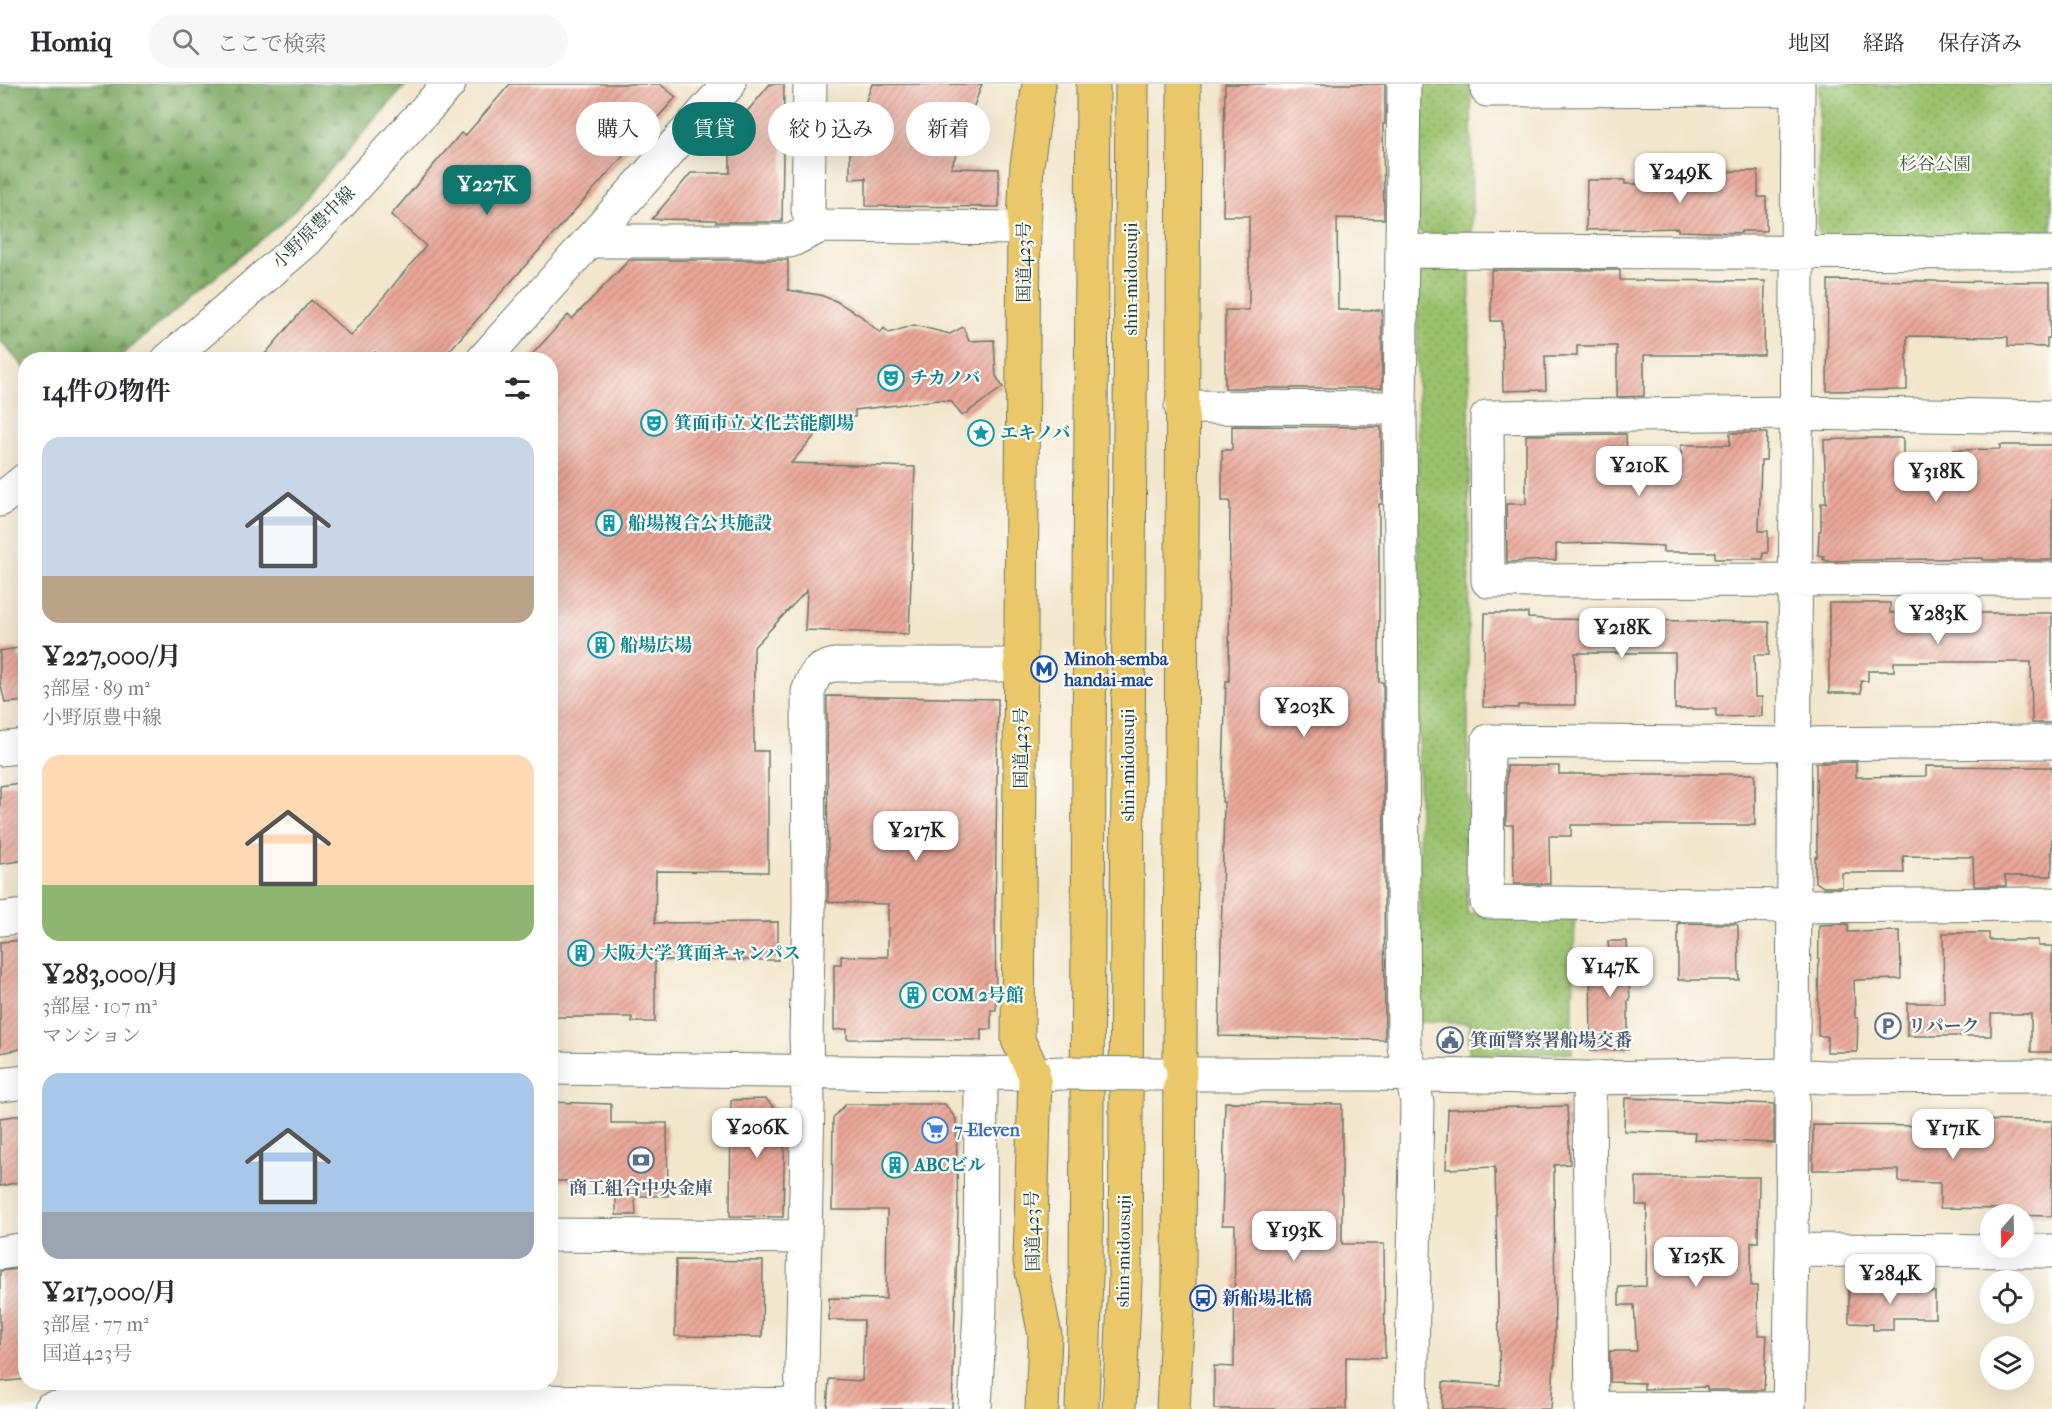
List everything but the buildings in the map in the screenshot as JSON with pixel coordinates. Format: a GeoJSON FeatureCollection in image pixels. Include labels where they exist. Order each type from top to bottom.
{"type":"FeatureCollection","features":[{"type":"Feature","properties":{"kind":"highway","name":"国道423号"},"geometry":{"type":"LineString","coordinates":[[1040,84],[1027,165],[1024,228],[1018,1040],[1050,1074],[1030,1262],[1045,1335],[1042,1409]]}},
{"type":"Feature","properties":{"kind":"highway"},"geometry":{"type":"LineString","coordinates":[[1082,1409],[1086,1276],[1093,84]]}},
{"type":"Feature","properties":{"kind":"highway","name":"shin-midousuji"},"geometry":{"type":"LineString","coordinates":[[1119,1409],[1125,1281],[1132,84]]}},
{"type":"Feature","properties":{"kind":"highway"},"geometry":{"type":"LineString","coordinates":[[1173,1409],[1179,1287],[1164,1074],[1181,407],[1184,84]]}},
{"type":"Feature","properties":{"kind":"street","name":"小野原豊中線"},"geometry":{"type":"LineString","coordinates":[[177,352],[307,240],[449,84]]}},
{"type":"Feature","properties":{"kind":"street"},"geometry":{"type":"LineString","coordinates":[[490,352],[729,84]]}},
{"type":"Feature","properties":{"kind":"street"},"geometry":{"type":"LineString","coordinates":[[810,84],[808,210],[811,219],[820,226]]}},
{"type":"Feature","properties":{"kind":"street"},"geometry":{"type":"LineString","coordinates":[[1404,84],[1400,408],[1404,1047],[1417,1103],[1411,1409]]}},
{"type":"Feature","properties":{"kind":"street"},"geometry":{"type":"LineString","coordinates":[[1487,84],[1487,90],[1798,86],[1792,1250],[1789,1409],[1592,1408],[1589,1100],[1591,1078]]}},
{"type":"Feature","properties":{"kind":"street"},"geometry":{"type":"LineString","coordinates":[[590,241],[790,241],[820,226],[1024,228]]}},
{"type":"Feature","properties":{"kind":"street"},"geometry":{"type":"LineString","coordinates":[[1402,251],[2052,253]]}},
{"type":"Feature","properties":{"kind":"street"},"geometry":{"type":"LineString","coordinates":[[1181,407],[1400,408]]}},
{"type":"Feature","properties":{"kind":"street"},"geometry":{"type":"LineString","coordinates":[[2052,417],[1795,413],[1487,417],[1488,581],[2052,579]]}},
{"type":"Feature","properties":{"kind":"street"},"geometry":{"type":"LineString","coordinates":[[0,500],[18,485]]}},
{"type":"Feature","properties":{"kind":"street"},"geometry":{"type":"LineString","coordinates":[[50,1409],[146,1396],[801,1407],[809,907],[808,692],[813,677],[822,667],[834,665],[1021,665]]}},
{"type":"Feature","properties":{"kind":"street"},"geometry":{"type":"LineString","coordinates":[[2052,742],[1794,744],[1488,741],[1487,890],[1487,902],[1794,906],[2052,904]]}},
{"type":"Feature","properties":{"kind":"street"},"geometry":{"type":"LineString","coordinates":[[0,749],[18,747]]}},
{"type":"Feature","properties":{"kind":"street"},"geometry":{"type":"LineString","coordinates":[[0,919],[18,917]]}},
{"type":"Feature","properties":{"kind":"street"},"geometry":{"type":"LineString","coordinates":[[558,1068],[981,1074],[1003,1072],[1412,1074],[1591,1078],[1792,1075],[1824,1077],[2052,1076]]}},
{"type":"Feature","properties":{"kind":"street"},"geometry":{"type":"LineString","coordinates":[[975,1409],[980,1310],[981,1074]]}},
{"type":"Feature","properties":{"kind":"street"},"geometry":{"type":"LineString","coordinates":[[0,1085],[18,1083]]}},
{"type":"Feature","properties":{"kind":"street"},"geometry":{"type":"LineString","coordinates":[[558,1235],[805,1237]]}},
{"type":"Feature","properties":{"kind":"street"},"geometry":{"type":"LineString","coordinates":[[0,1253],[18,1250]]}},
{"type":"Feature","properties":{"kind":"street"},"geometry":{"type":"LineString","coordinates":[[1792,1250],[2052,1251]]}},
{"type":"Feature","properties":{"kind":"green space"},"geometry":{"type":"Polygon","coordinates":[[[0,84],[407,84],[289,216],[126,352],[18,352],[18,361],[0,340],[0,84]]]}},
{"type":"Feature","properties":{"kind":"green space"},"geometry":{"type":"Polygon","coordinates":[[[1418,84],[1471,84],[1472,241],[1430,241],[1417,229],[1418,84]]]}},
{"type":"Feature","properties":{"kind":"green space","name":"杉谷公園"},"geometry":{"type":"Polygon","coordinates":[[[1819,84],[2052,84],[2052,234],[2044,244],[1828,242],[1818,231],[1819,84]]]}},
{"type":"Feature","properties":{"kind":"green space"},"geometry":{"type":"Polygon","coordinates":[[[1428,265],[1470,265],[1467,913],[1575,915],[1572,1053],[1469,1054],[1469,1023],[1420,1022],[1417,278],[1428,265]]]}},
{"type":"Feature","properties":{"kind":"place","name":"チカノバ"},"geometry":{"type":"Point","coordinates":[891,378]}},
{"type":"Feature","properties":{"kind":"place","name":"箕面市立文化芸能劇場"},"geometry":{"type":"Point","coordinates":[654,423]}},
{"type":"Feature","properties":{"kind":"place","name":"エキノバ"},"geometry":{"type":"Point","coordinates":[981,433]}},
{"type":"Feature","properties":{"kind":"place","name":"船場複合公共施設"},"geometry":{"type":"Point","coordinates":[609,523]}},
{"type":"Feature","properties":{"kind":"place","name":"船場広場"},"geometry":{"type":"Point","coordinates":[601,645]}},
{"type":"Feature","properties":{"kind":"place","name":"Minoh-semba handai-mae"},"geometry":{"type":"Point","coordinates":[1044,669]}},
{"type":"Feature","properties":{"kind":"place","name":"大阪大学 箕面キャンパス"},"geometry":{"type":"Point","coordinates":[581,953]}},
{"type":"Feature","properties":{"kind":"place","name":"COM 2号館"},"geometry":{"type":"Point","coordinates":[913,995]}},
{"type":"Feature","properties":{"kind":"place","name":"リパーク"},"geometry":{"type":"Point","coordinates":[1888,1026]}},
{"type":"Feature","properties":{"kind":"place","name":"箕面警察署船場交番"},"geometry":{"type":"Point","coordinates":[1450,1040]}},
{"type":"Feature","properties":{"kind":"place","name":"7-Eleven"},"geometry":{"type":"Point","coordinates":[935,1130]}},
{"type":"Feature","properties":{"kind":"place","name":"商工組合中央金庫"},"geometry":{"type":"Point","coordinates":[641,1160]}},
{"type":"Feature","properties":{"kind":"place","name":"ABCビル"},"geometry":{"type":"Point","coordinates":[895,1165]}},
{"type":"Feature","properties":{"kind":"place","name":"新船場北橋"},"geometry":{"type":"Point","coordinates":[1203,1298]}}]}
